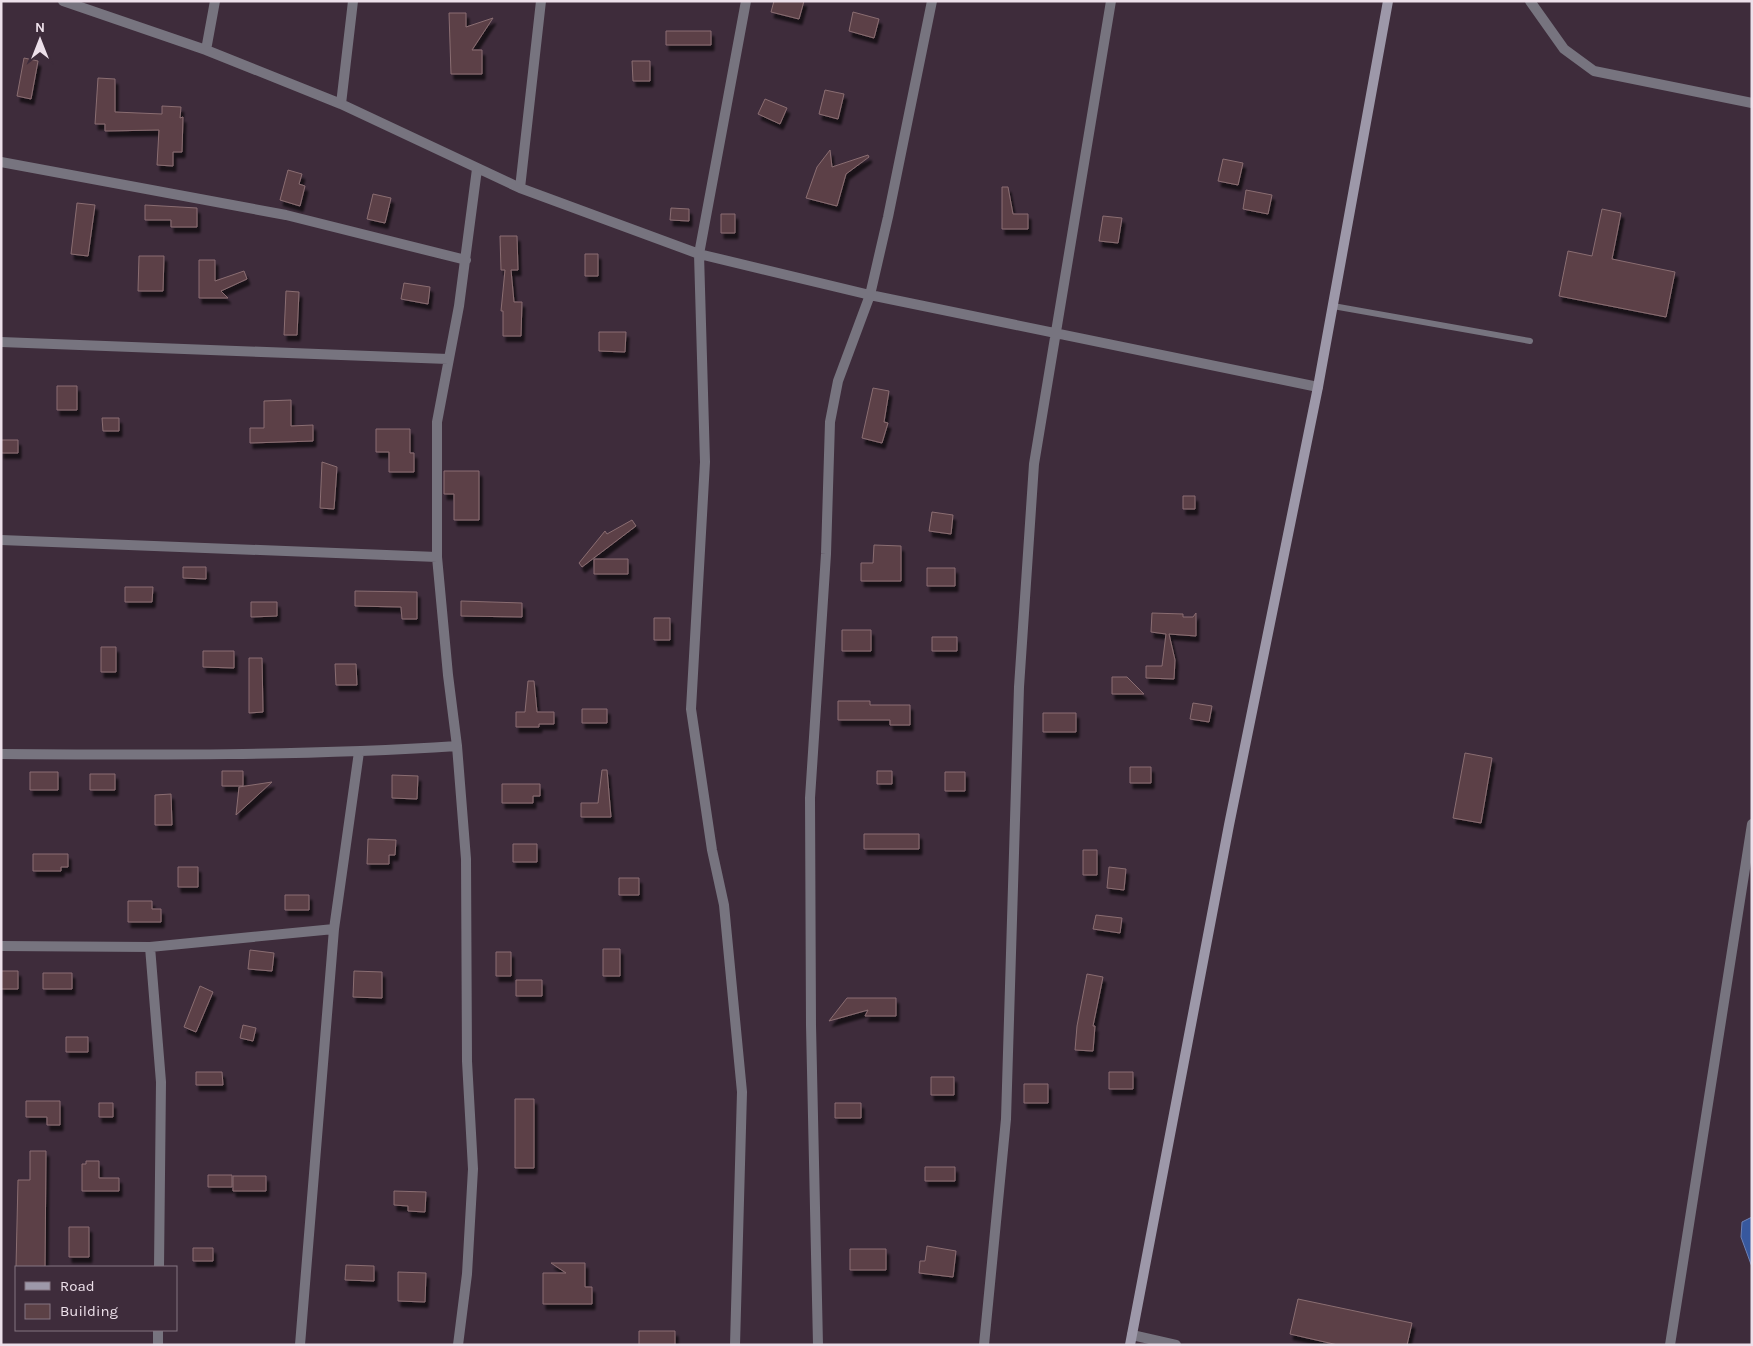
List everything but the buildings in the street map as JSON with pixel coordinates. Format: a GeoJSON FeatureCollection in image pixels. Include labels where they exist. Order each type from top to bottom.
{"type":"FeatureCollection","features":[{"type":"Feature","properties":{"kind":"main road"},"geometry":{"type":"LineString","coordinates":[[1131,1340],[1229,825],[1318,387],[1388,1]]}},
{"type":"Feature","properties":{"kind":"street"},"geometry":{"type":"LineString","coordinates":[[63,1],[206,50],[341,104],[520,188],[700,254],[870,295],[1318,387]]}},
{"type":"Feature","properties":{"kind":"street"},"geometry":{"type":"LineString","coordinates":[[206,50],[215,1]]}},
{"type":"Feature","properties":{"kind":"street"},"geometry":{"type":"LineString","coordinates":[[341,104],[353,1]]}},
{"type":"Feature","properties":{"kind":"street"},"geometry":{"type":"LineString","coordinates":[[520,188],[540,1]]}},
{"type":"Feature","properties":{"kind":"street"},"geometry":{"type":"LineString","coordinates":[[735,1345],[742,1092],[724,905],[712,850],[691,709],[705,462],[700,254],[746,1]]}},
{"type":"Feature","properties":{"kind":"street"},"geometry":{"type":"LineString","coordinates":[[818,1345],[811,1025],[810,798],[826,554],[830,422],[838,380],[870,295],[888,217],[932,1]]}},
{"type":"Feature","properties":{"kind":"street"},"geometry":{"type":"LineString","coordinates":[[984,1345],[1006,1119],[1019,687],[1034,464],[1111,1]]}},
{"type":"Feature","properties":{"kind":"street"},"geometry":{"type":"LineString","coordinates":[[1530,1],[1564,49],[1594,70],[1752,103]]}},
{"type":"Feature","properties":{"kind":"street"},"geometry":{"type":"LineString","coordinates":[[1,162],[286,215],[466,260]]}},
{"type":"Feature","properties":{"kind":"street"},"geometry":{"type":"LineString","coordinates":[[458,1345],[467,1274],[473,1169],[467,1060],[466,859],[457,746],[437,557],[437,422],[466,260],[477,169]]}},
{"type":"Feature","properties":{"kind":"street"},"geometry":{"type":"LineString","coordinates":[[1,342],[448,360]]}},
{"type":"Feature","properties":{"kind":"street"},"geometry":{"type":"LineString","coordinates":[[1,540],[437,557]]}},
{"type":"Feature","properties":{"kind":"street"},"geometry":{"type":"LineString","coordinates":[[1,754],[359,752],[457,746]]}},
{"type":"Feature","properties":{"kind":"street"},"geometry":{"type":"LineString","coordinates":[[300,1345],[334,929],[359,752]]}},
{"type":"Feature","properties":{"kind":"street"},"geometry":{"type":"LineString","coordinates":[[1670,1345],[1752,824]]}},
{"type":"Feature","properties":{"kind":"street"},"geometry":{"type":"LineString","coordinates":[[1,946],[150,947],[334,929]]}},
{"type":"Feature","properties":{"kind":"street"},"geometry":{"type":"LineString","coordinates":[[150,947],[161,1082],[159,1266]]}},
{"type":"Feature","properties":{"kind":"street"},"geometry":{"type":"LineString","coordinates":[[158,1331],[158,1345]]}},
{"type":"Feature","properties":{"kind":"street"},"geometry":{"type":"LineString","coordinates":[[1131,1340],[1176,1345]]}},
{"type":"Feature","properties":{"kind":"lane"},"geometry":{"type":"LineString","coordinates":[[1333,306],[1530,341]]}},
{"type":"Feature","properties":{"kind":"water"},"geometry":{"type":"Polygon","coordinates":[[[1752,1217],[1752,1267],[1741,1237],[1742,1222],[1752,1217]]]}}]}
